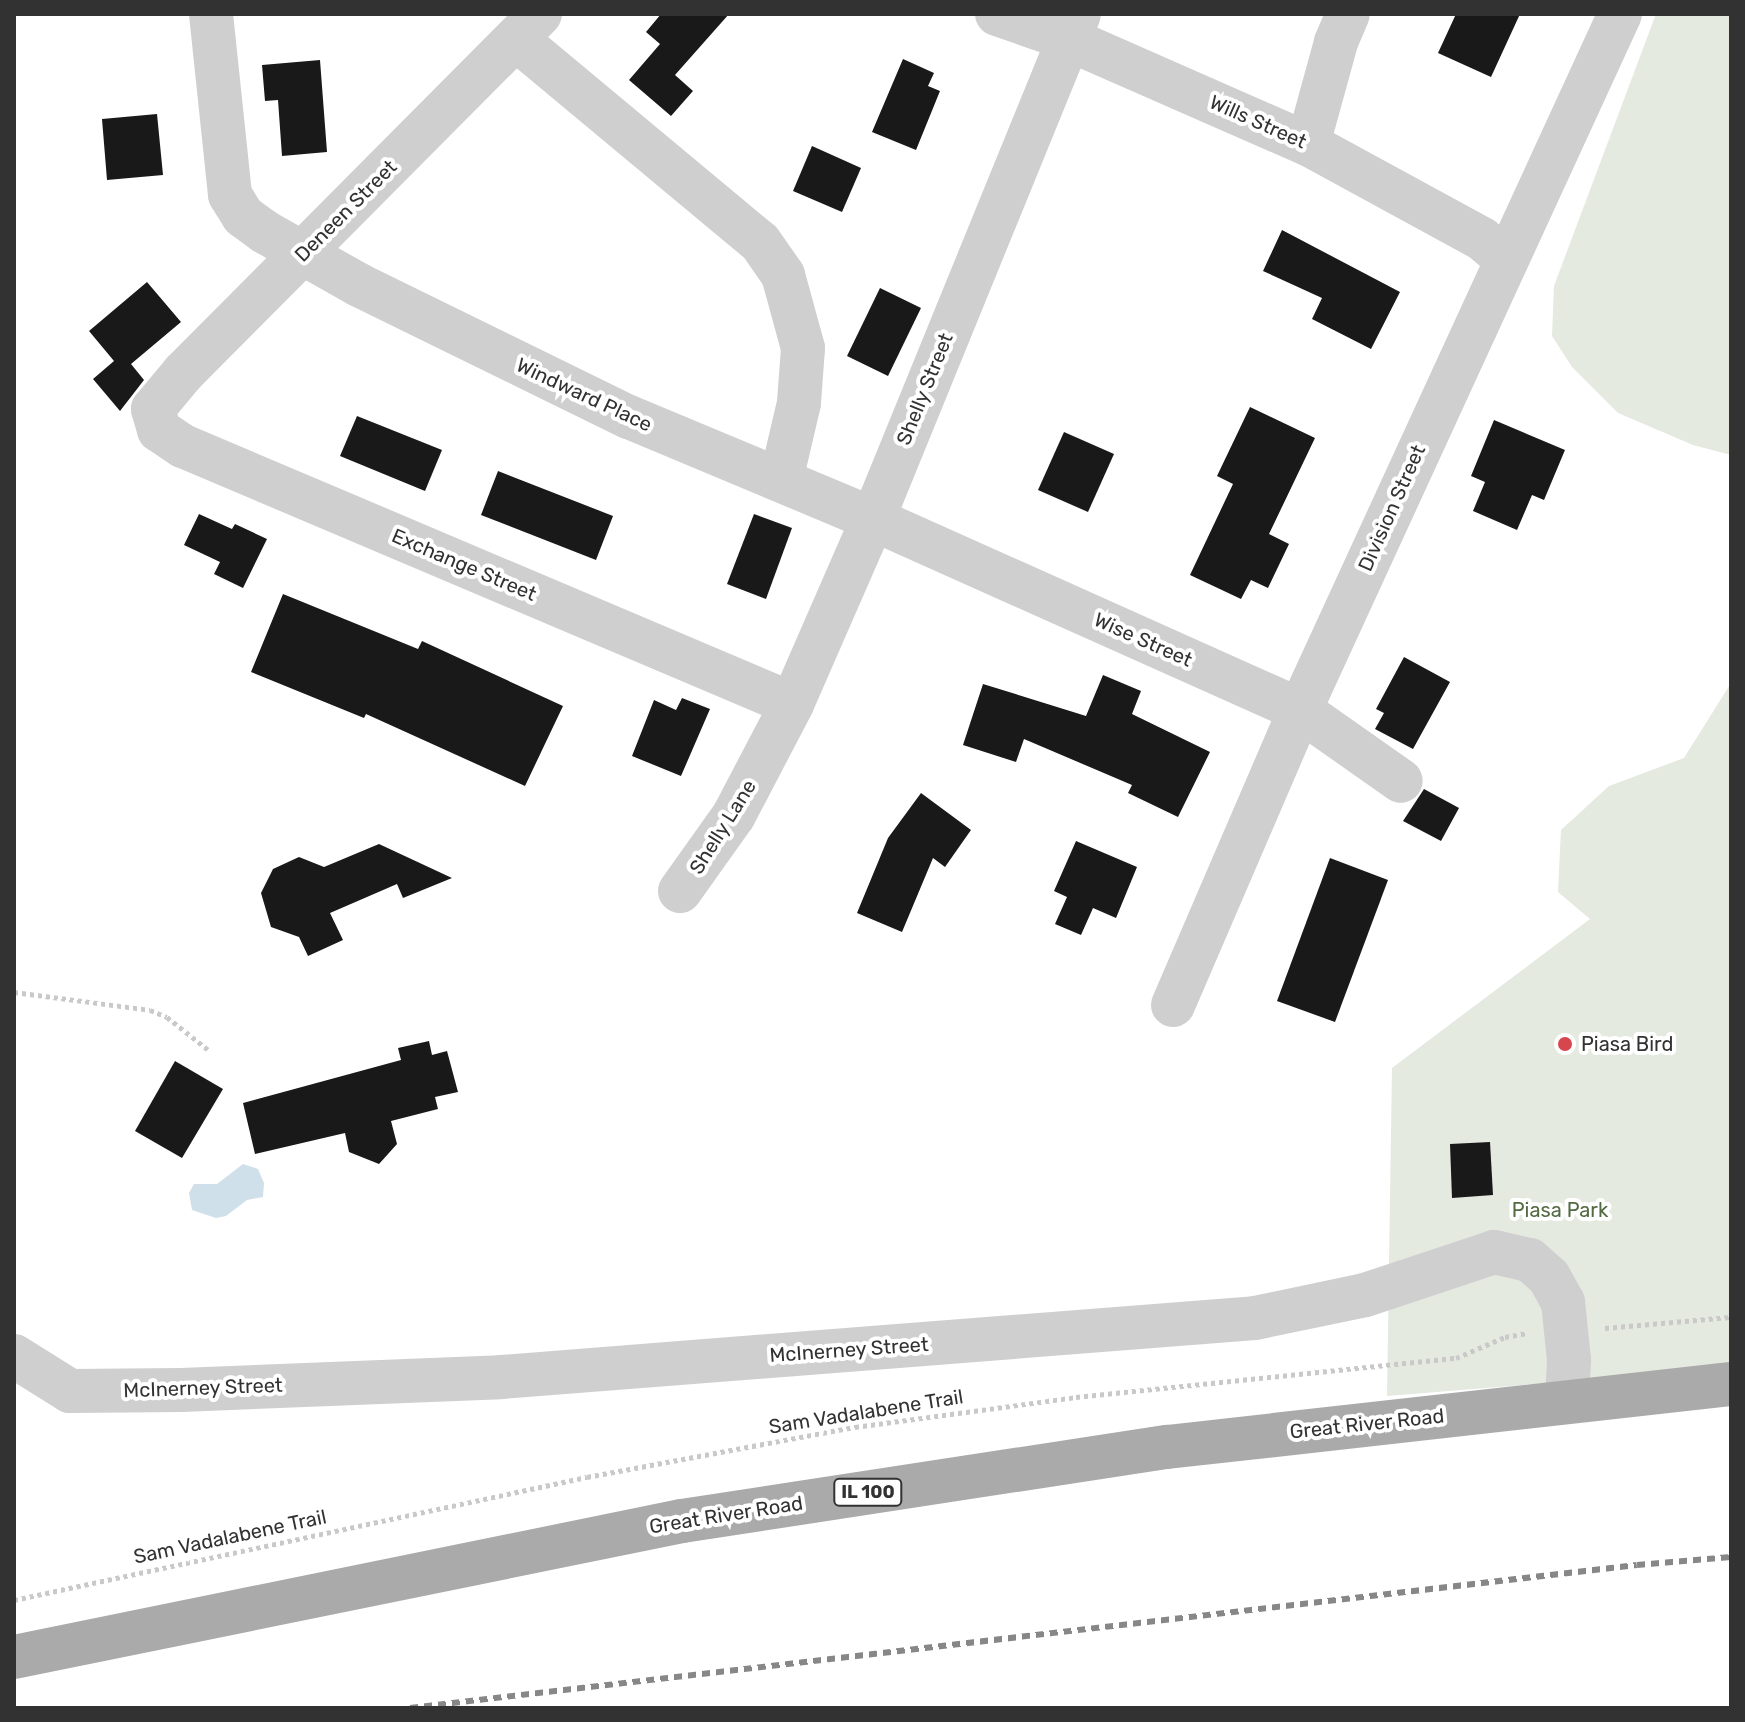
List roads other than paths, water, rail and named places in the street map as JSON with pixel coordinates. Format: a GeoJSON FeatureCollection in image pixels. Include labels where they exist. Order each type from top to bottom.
{"type":"FeatureCollection","features":[{"type":"Feature","properties":{"kind":"main road","name":"Great River Road"},"geometry":{"type":"LineString","coordinates":[[14,1657],[682,1521],[1167,1447],[1731,1384]]}},
{"type":"Feature","properties":{"kind":"street","name":"Windward Place"},"geometry":{"type":"LineString","coordinates":[[211,14],[234,205],[265,232],[501,357],[629,417],[873,519]]}},
{"type":"Feature","properties":{"kind":"street","name":"Wills Street"},"geometry":{"type":"LineString","coordinates":[[997,14],[1072,26],[1308,144],[1482,239],[1506,259]]}},
{"type":"Feature","properties":{"kind":"street"},"geometry":{"type":"LineString","coordinates":[[1308,144],[1336,42],[1348,14]]}},
{"type":"Feature","properties":{"kind":"street","name":"Division Street"},"geometry":{"type":"LineString","coordinates":[[1173,1005],[1300,710],[1620,14]]}},
{"type":"Feature","properties":{"kind":"street","name":"Deneen Street"},"geometry":{"type":"LineString","coordinates":[[153,409],[183,373],[528,26]]}},
{"type":"Feature","properties":{"kind":"street"},"geometry":{"type":"LineString","coordinates":[[528,26],[760,242],[783,275],[803,348],[799,403],[781,480]]}},
{"type":"Feature","properties":{"kind":"street","name":"Shelly Street"},"geometry":{"type":"LineString","coordinates":[[763,760],[792,704],[873,519],[1072,26]]}},
{"type":"Feature","properties":{"kind":"street","name":"Exchange Street"},"geometry":{"type":"LineString","coordinates":[[153,409],[159,430],[183,446],[792,704]]}},
{"type":"Feature","properties":{"kind":"street","name":"Wise Street"},"geometry":{"type":"LineString","coordinates":[[873,519],[1300,710],[1401,781]]}},
{"type":"Feature","properties":{"kind":"street","name":"Shelly Lane"},"geometry":{"type":"LineString","coordinates":[[680,891],[734,815],[763,760]]}},
{"type":"Feature","properties":{"kind":"street","name":"McInerney Street"},"geometry":{"type":"LineString","coordinates":[[14,1356],[70,1391],[181,1390],[501,1377],[1255,1318],[1365,1295],[1494,1252],[1530,1260],[1549,1277],[1563,1302],[1567,1402]]}},
{"type":"Feature","properties":{"kind":"railway"},"geometry":{"type":"LineString","coordinates":[[410,1708],[1637,1565],[1731,1557]]}},
{"type":"Feature","properties":{"kind":"place","name":"Piasa Bird"},"geometry":{"type":"Point","coordinates":[1565,1044]}},
{"type":"Feature","properties":{"kind":"park label","name":"Piasa Park"},"geometry":{"type":"Point","coordinates":[1560,1210]}}]}
